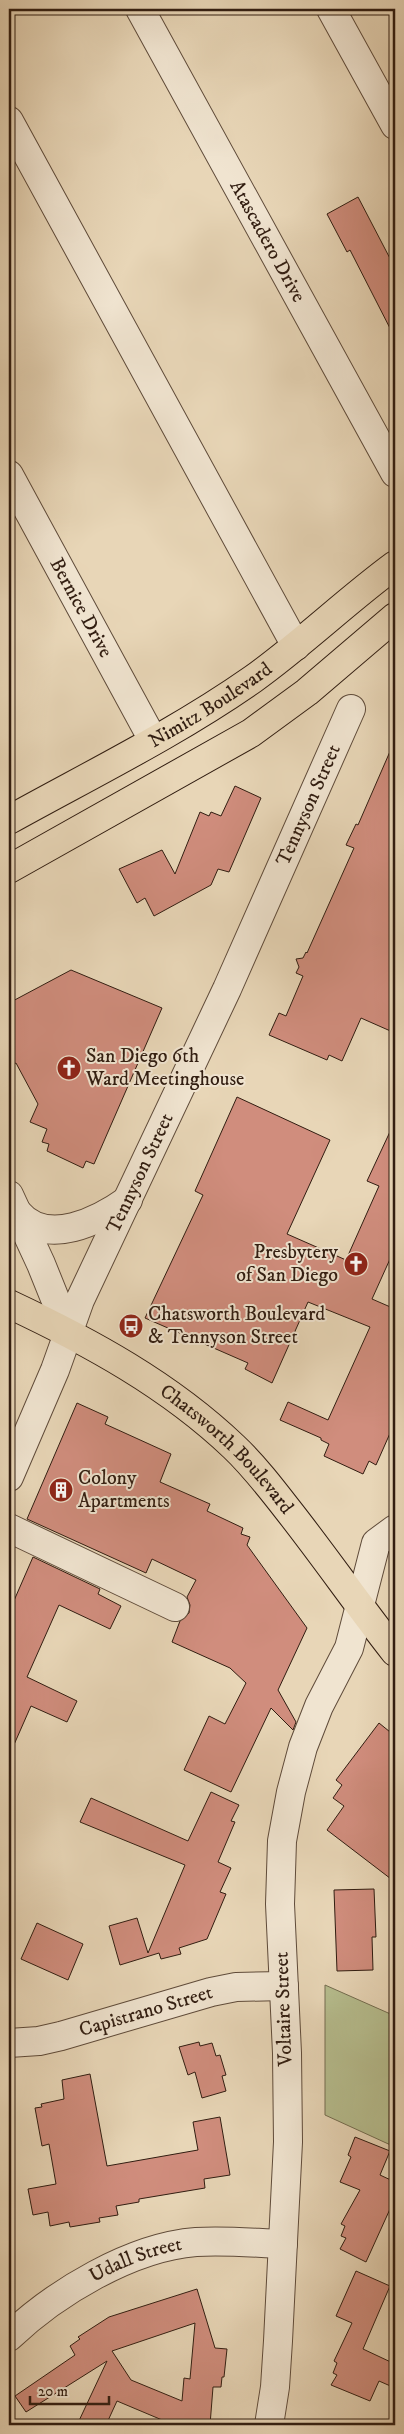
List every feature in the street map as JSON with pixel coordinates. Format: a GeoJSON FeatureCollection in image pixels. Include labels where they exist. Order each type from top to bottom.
{"type":"FeatureCollection","features":[{"type":"Feature","properties":{"kind":"main road","name":"Nimitz Boulevard"},"geometry":{"type":"LineString","coordinates":[[9,820],[153,740],[244,685],[296,646],[347,602],[395,565]]}},
{"type":"Feature","properties":{"kind":"main road"},"geometry":{"type":"LineString","coordinates":[[9,868],[251,733],[307,692],[395,617]]}},
{"type":"Feature","properties":{"kind":"main road","name":"Chatsworth Boulevard"},"geometry":{"type":"LineString","coordinates":[[9,1304],[68,1331],[166,1391],[235,1448],[267,1484],[395,1652]]}},
{"type":"Feature","properties":{"kind":"street","name":"Atascadero Drive"},"geometry":{"type":"LineString","coordinates":[[140,9],[395,473]]}},
{"type":"Feature","properties":{"kind":"street"},"geometry":{"type":"LineString","coordinates":[[331,9],[395,124]]}},
{"type":"Feature","properties":{"kind":"street"},"geometry":{"type":"LineString","coordinates":[[9,121],[296,646]]}},
{"type":"Feature","properties":{"kind":"street","name":"Bernice Drive"},"geometry":{"type":"LineString","coordinates":[[9,475],[153,740]]}},
{"type":"Feature","properties":{"kind":"street","name":"Tennyson Street"},"geometry":{"type":"LineString","coordinates":[[9,1477],[55,1370],[84,1291],[226,989],[351,709]]}},
{"type":"Feature","properties":{"kind":"street"},"geometry":{"type":"LineString","coordinates":[[13,1204],[25,1220],[41,1227],[68,1228],[102,1218],[128,1200]]}},
{"type":"Feature","properties":{"kind":"street"},"geometry":{"type":"LineString","coordinates":[[13,1204],[41,1264],[68,1331]]}},
{"type":"Feature","properties":{"kind":"street"},"geometry":{"type":"LineString","coordinates":[[9,1528],[176,1608]]}},
{"type":"Feature","properties":{"kind":"street","name":"Voltaire Street"},"geometry":{"type":"LineString","coordinates":[[270,2425],[275,2388],[288,2107],[280,1872],[285,1817],[303,1747],[319,1706],[349,1648],[376,1543],[395,1529]]}},
{"type":"Feature","properties":{"kind":"street","name":"Capistrano Street"},"geometry":{"type":"LineString","coordinates":[[9,2043],[39,2041],[61,2036],[210,1992],[236,1987],[284,1986]]}},
{"type":"Feature","properties":{"kind":"street","name":"Udall Street"},"geometry":{"type":"LineString","coordinates":[[9,2337],[50,2302],[72,2288],[121,2264],[148,2254],[195,2242],[283,2244]]}},
{"type":"Feature","properties":{"kind":"green space"},"geometry":{"type":"Polygon","coordinates":[[[325,1985],[395,2016],[395,2147],[325,2115],[325,1985]]]}},
{"type":"Feature","properties":{"kind":"building"},"geometry":{"type":"Polygon","coordinates":[[[358,197],[395,268],[395,338],[350,250],[347,252],[327,214],[358,197]]]}},
{"type":"Feature","properties":{"kind":"building"},"geometry":{"type":"Polygon","coordinates":[[[395,740],[395,1033],[361,1018],[342,1061],[329,1055],[327,1060],[269,1035],[279,1013],[286,1016],[303,976],[296,973],[299,967],[296,959],[303,958],[307,953],[354,848],[346,845],[356,824],[358,825],[395,740]]]}},
{"type":"Feature","properties":{"kind":"building"},"geometry":{"type":"Polygon","coordinates":[[[235,786],[261,798],[229,872],[218,869],[211,885],[154,916],[145,898],[137,903],[119,869],[162,850],[175,874],[200,812],[209,816],[211,812],[221,816],[235,786]]]}},
{"type":"Feature","properties":{"kind":"building"},"geometry":{"type":"Polygon","coordinates":[[[71,970],[162,1008],[94,1164],[86,1161],[83,1168],[47,1151],[49,1144],[42,1142],[47,1129],[30,1122],[38,1104],[16,1063],[9,1066],[9,1003],[71,970]]]}},
{"type":"Feature","properties":{"kind":"building"},"geometry":{"type":"Polygon","coordinates":[[[237,1097],[330,1140],[287,1234],[346,1260],[379,1186],[367,1181],[395,1121],[395,1248],[372,1299],[395,1309],[395,1422],[376,1465],[369,1461],[363,1474],[324,1456],[329,1444],[321,1440],[321,1438],[280,1420],[288,1402],[328,1420],[370,1327],[308,1302],[272,1383],[245,1369],[248,1363],[145,1318],[203,1195],[195,1191],[237,1097]]]}},
{"type":"Feature","properties":{"kind":"building"},"geometry":{"type":"Polygon","coordinates":[[[77,1403],[108,1417],[105,1424],[171,1454],[160,1482],[210,1504],[207,1511],[243,1528],[241,1534],[250,1537],[247,1545],[307,1628],[278,1690],[296,1722],[293,1730],[271,1708],[231,1792],[184,1770],[209,1716],[225,1724],[246,1683],[230,1668],[172,1642],[180,1621],[189,1613],[190,1605],[187,1597],[196,1580],[152,1559],[146,1573],[27,1519],[77,1403]]]}},
{"type":"Feature","properties":{"kind":"building"},"geometry":{"type":"Polygon","coordinates":[[[33,1557],[100,1589],[98,1594],[121,1606],[110,1629],[59,1605],[27,1677],[77,1701],[67,1722],[31,1706],[9,1756],[9,1612],[33,1557]]]}},
{"type":"Feature","properties":{"kind":"building"},"geometry":{"type":"Polygon","coordinates":[[[379,1723],[395,1736],[395,1882],[327,1830],[344,1806],[333,1798],[342,1785],[336,1780],[379,1723]]]}},
{"type":"Feature","properties":{"kind":"building"},"geometry":{"type":"Polygon","coordinates":[[[211,1792],[239,1805],[231,1821],[235,1822],[218,1862],[231,1868],[220,1892],[226,1894],[207,1939],[179,1948],[181,1954],[161,1959],[159,1953],[120,1965],[109,1926],[137,1918],[148,1953],[185,1865],[80,1822],[91,1798],[188,1841],[211,1792]]]}},
{"type":"Feature","properties":{"kind":"building"},"geometry":{"type":"Polygon","coordinates":[[[374,1889],[376,1937],[372,1937],[373,1970],[337,1971],[334,1890],[374,1889]]]}},
{"type":"Feature","properties":{"kind":"building"},"geometry":{"type":"Polygon","coordinates":[[[37,1923],[83,1944],[68,1980],[21,1959],[37,1923]]]}},
{"type":"Feature","properties":{"kind":"building"},"geometry":{"type":"Polygon","coordinates":[[[199,2042],[200,2046],[212,2043],[216,2056],[220,2055],[226,2075],[222,2076],[226,2091],[202,2098],[195,2072],[188,2075],[179,2047],[199,2042]]]}},
{"type":"Feature","properties":{"kind":"building"},"geometry":{"type":"Polygon","coordinates":[[[90,2074],[107,2166],[198,2150],[193,2122],[220,2117],[230,2175],[204,2179],[205,2188],[139,2199],[139,2202],[116,2206],[118,2215],[99,2218],[100,2222],[70,2227],[69,2222],[50,2226],[48,2212],[33,2215],[28,2189],[56,2184],[49,2144],[42,2146],[35,2108],[42,2107],[41,2104],[64,2099],[62,2080],[90,2074]]]}},
{"type":"Feature","properties":{"kind":"building"},"geometry":{"type":"Polygon","coordinates":[[[355,2137],[390,2151],[380,2175],[395,2182],[395,2198],[366,2262],[340,2249],[346,2238],[341,2236],[345,2226],[341,2224],[360,2190],[340,2182],[351,2157],[348,2155],[355,2137]]]}},
{"type":"Feature","properties":{"kind":"building"},"geometry":{"type":"Polygon","coordinates":[[[356,2271],[390,2286],[363,2349],[395,2364],[395,2388],[379,2381],[370,2401],[331,2385],[337,2375],[333,2373],[337,2363],[334,2361],[352,2323],[336,2316],[356,2271]]]}},
{"type":"Feature","properties":{"kind":"building"},"geometry":{"type":"Polygon","coordinates":[[[197,2289],[215,2348],[227,2349],[221,2387],[213,2387],[210,2425],[174,2425],[117,2401],[106,2425],[77,2425],[107,2361],[26,2412],[15,2396],[75,2355],[70,2346],[80,2339],[78,2337],[109,2317],[197,2289]],[[195,2323],[112,2351],[131,2380],[182,2401],[184,2378],[190,2379],[195,2323]]]}},
{"type":"Feature","properties":{"kind":"place","name":"San Diego 6th Ward Meetinghouse"},"geometry":{"type":"Point","coordinates":[69,1068]}},
{"type":"Feature","properties":{"kind":"place","name":"Presbytery of San Diego"},"geometry":{"type":"Point","coordinates":[356,1264]}},
{"type":"Feature","properties":{"kind":"place","name":"Chatsworth Boulevard & Tennyson Street"},"geometry":{"type":"Point","coordinates":[131,1326]}},
{"type":"Feature","properties":{"kind":"place","name":"Colony Apartments"},"geometry":{"type":"Point","coordinates":[61,1490]}}]}
